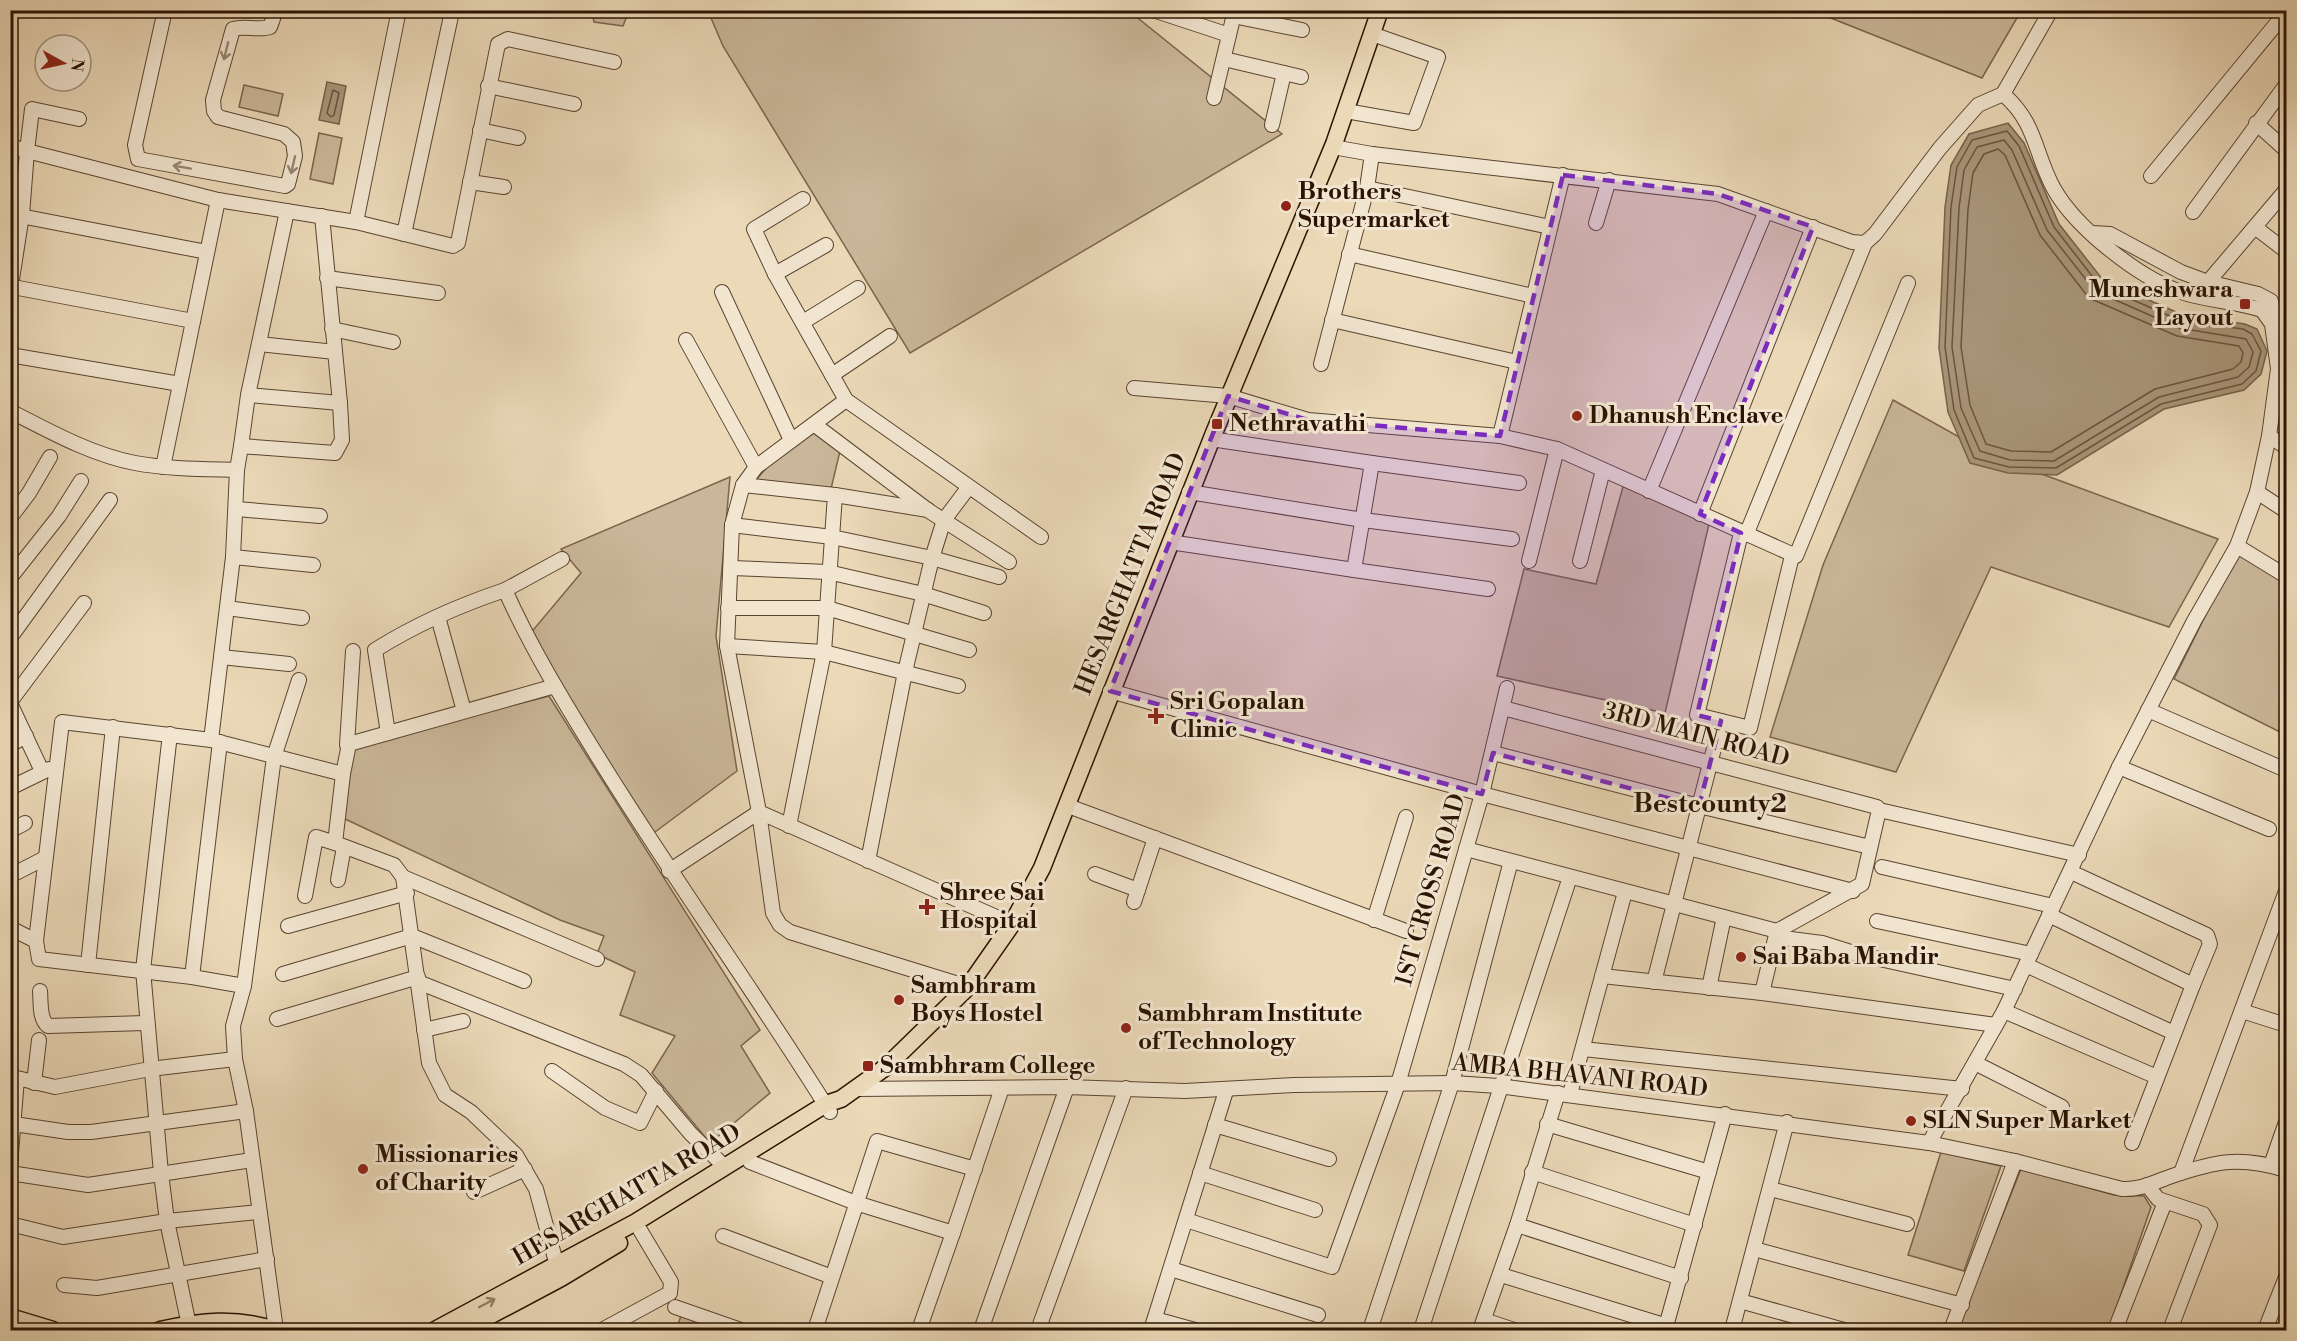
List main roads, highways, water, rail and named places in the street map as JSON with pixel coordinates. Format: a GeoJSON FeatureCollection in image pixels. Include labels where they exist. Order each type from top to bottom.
{"type":"FeatureCollection","features":[{"type":"Feature","properties":{"kind":"main road","name":"HESARGHATTA ROAD"},"geometry":{"type":"LineString","coordinates":[[435,1330],[457,1328],[640,1230],[832,1105],[886,1067],[968,987],[1012,924],[1042,868],[1228,396],[1333,147],[1380,10]]}},
{"type":"Feature","properties":{"kind":"main road","name":"HESARGHATTA ROAD"},"geometry":{"type":"LineString","coordinates":[[559,1272],[724,1166],[748,1158]]}},
{"type":"Feature","properties":{"kind":"main road"},"geometry":{"type":"LineString","coordinates":[[10,1317],[53,1330]]}},
{"type":"Feature","properties":{"kind":"main road"},"geometry":{"type":"LineString","coordinates":[[160,1330],[238,1320],[276,1330]]}},
{"type":"Feature","properties":{"kind":"main road"},"geometry":{"type":"LineString","coordinates":[[10,1328],[19,1330]]}},
{"type":"Feature","properties":{"kind":"main road"},"geometry":{"type":"LineString","coordinates":[[211,1330],[236,1330]]}},
{"type":"Feature","properties":{"kind":"water"},"geometry":{"type":"Polygon","coordinates":[[[327,82],[346,86],[339,124],[319,120],[327,82]]]}},
{"type":"Feature","properties":{"kind":"water"},"geometry":{"type":"Polygon","coordinates":[[[2008,123],[2024,143],[2059,224],[2103,280],[2183,315],[2245,324],[2257,329],[2267,351],[2261,374],[2244,390],[2164,409],[2057,475],[2008,473],[1970,463],[1948,412],[1939,348],[1945,207],[1951,165],[1969,134],[2008,123]]]}},
{"type":"Feature","properties":{"kind":"place","name":"Brothers Supermarket"},"geometry":{"type":"Point","coordinates":[1286,206]}},
{"type":"Feature","properties":{"kind":"place","name":"Muneshwara Layout"},"geometry":{"type":"Point","coordinates":[2245,304]}},
{"type":"Feature","properties":{"kind":"place","name":"Dhanush Enclave"},"geometry":{"type":"Point","coordinates":[1577,416]}},
{"type":"Feature","properties":{"kind":"place","name":"Nethravathi"},"geometry":{"type":"Point","coordinates":[1217,424]}},
{"type":"Feature","properties":{"kind":"place","name":"Sri Gopalan Clinic"},"geometry":{"type":"Point","coordinates":[1156,716]}},
{"type":"Feature","properties":{"kind":"place","name":"Shree Sai Hospital"},"geometry":{"type":"Point","coordinates":[927,907]}},
{"type":"Feature","properties":{"kind":"place","name":"Sai Baba Mandir"},"geometry":{"type":"Point","coordinates":[1741,957]}},
{"type":"Feature","properties":{"kind":"place","name":"Sambhram Boys Hostel"},"geometry":{"type":"Point","coordinates":[899,1000]}},
{"type":"Feature","properties":{"kind":"place","name":"Sambhram Institute of Technology"},"geometry":{"type":"Point","coordinates":[1126,1028]}},
{"type":"Feature","properties":{"kind":"place","name":"Sambhram College"},"geometry":{"type":"Point","coordinates":[868,1066]}},
{"type":"Feature","properties":{"kind":"place","name":"SLN Super Market"},"geometry":{"type":"Point","coordinates":[1911,1121]}},
{"type":"Feature","properties":{"kind":"place","name":"Missionaries of Charity"},"geometry":{"type":"Point","coordinates":[363,1169]}},
{"type":"Feature","properties":{"kind":"district","name":"Bestcounty2"},"geometry":{"type":"Point","coordinates":[1710,804]}}]}
